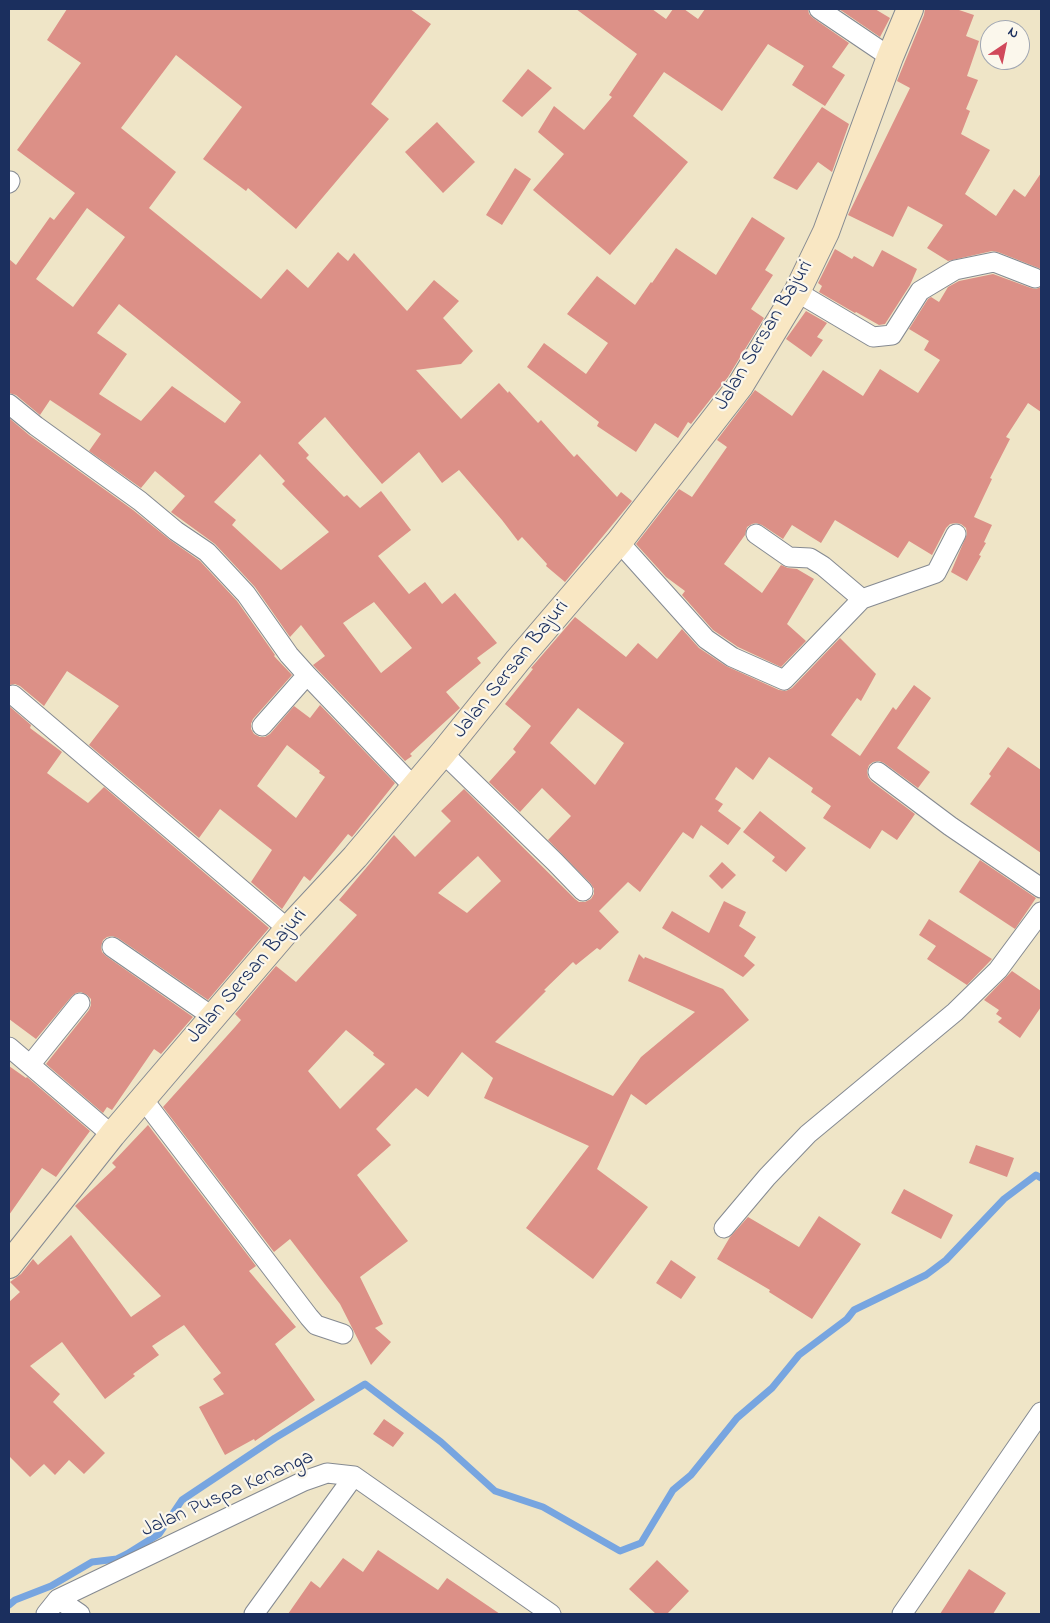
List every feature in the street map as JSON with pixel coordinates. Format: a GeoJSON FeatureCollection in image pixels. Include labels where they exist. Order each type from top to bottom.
{"type":"FeatureCollection","features":[{"type":"Feature","properties":{"kind":"main road","name":"Jalan Sersan Bajuri"},"geometry":{"type":"LineString","coordinates":[[9,1266],[143,1098],[288,928],[355,857],[443,753],[518,660],[619,542],[740,386],[797,292],[826,232],[890,57],[910,9]]}},
{"type":"Feature","properties":{"kind":"street"},"geometry":{"type":"LineString","coordinates":[[819,9],[890,57]]}},
{"type":"Feature","properties":{"kind":"street"},"geometry":{"type":"LineString","coordinates":[[797,292],[873,337],[892,335],[920,291],[955,270],[994,262],[1034,278]]}},
{"type":"Feature","properties":{"kind":"street"},"geometry":{"type":"LineString","coordinates":[[9,404],[36,426],[140,501],[176,531],[207,552],[246,594],[290,655],[307,675],[414,788]]}},
{"type":"Feature","properties":{"kind":"street"},"geometry":{"type":"LineString","coordinates":[[756,534],[789,557],[810,558],[823,566],[862,599]]}},
{"type":"Feature","properties":{"kind":"street"},"geometry":{"type":"LineString","coordinates":[[619,542],[706,639],[732,657],[784,680],[862,599],[936,573],[956,534]]}},
{"type":"Feature","properties":{"kind":"street"},"geometry":{"type":"LineString","coordinates":[[262,726],[307,675]]}},
{"type":"Feature","properties":{"kind":"street"},"geometry":{"type":"LineString","coordinates":[[13,695],[288,928]]}},
{"type":"Feature","properties":{"kind":"street"},"geometry":{"type":"LineString","coordinates":[[443,753],[548,855],[582,892]]}},
{"type":"Feature","properties":{"kind":"street"},"geometry":{"type":"LineString","coordinates":[[878,772],[950,826],[1041,888]]}},
{"type":"Feature","properties":{"kind":"street"},"geometry":{"type":"LineString","coordinates":[[724,1228],[767,1177],[808,1134],[955,1012],[998,970],[1041,912]]}},
{"type":"Feature","properties":{"kind":"street"},"geometry":{"type":"LineString","coordinates":[[112,947],[213,1017]]}},
{"type":"Feature","properties":{"kind":"street"},"geometry":{"type":"LineString","coordinates":[[30,1065],[80,1003]]}},
{"type":"Feature","properties":{"kind":"street"},"geometry":{"type":"LineString","coordinates":[[9,1047],[112,1135]]}},
{"type":"Feature","properties":{"kind":"street"},"geometry":{"type":"LineString","coordinates":[[143,1098],[309,1317],[316,1325],[343,1334]]}},
{"type":"Feature","properties":{"kind":"street"},"geometry":{"type":"LineString","coordinates":[[902,1614],[1041,1412]]}},
{"type":"Feature","properties":{"kind":"street","name":"Jalan Puspa Kenanga"},"geometry":{"type":"LineString","coordinates":[[46,1614],[58,1599],[304,1481],[327,1473],[354,1476],[551,1614]]}},
{"type":"Feature","properties":{"kind":"street"},"geometry":{"type":"LineString","coordinates":[[254,1614],[354,1476]]}},
{"type":"Feature","properties":{"kind":"street"},"geometry":{"type":"LineString","coordinates":[[58,1599],[80,1614]]}},
{"type":"Feature","properties":{"kind":"building"},"geometry":{"type":"Polygon","coordinates":[[[67,9],[410,9],[431,24],[371,104],[389,119],[296,229],[248,188],[246,191],[203,159],[242,107],[176,55],[121,128],[176,172],[149,208],[261,299],[287,269],[308,288],[338,252],[348,261],[354,253],[407,311],[434,280],[459,301],[443,318],[473,351],[461,364],[416,370],[461,419],[499,383],[508,393],[509,391],[538,423],[541,420],[574,457],[577,454],[617,497],[621,492],[632,501],[565,582],[546,566],[547,564],[522,537],[518,541],[459,470],[442,483],[419,452],[382,484],[325,417],[298,443],[309,455],[306,458],[344,497],[347,495],[360,508],[381,491],[411,530],[378,556],[409,594],[425,582],[442,604],[455,593],[497,643],[477,658],[481,663],[446,692],[460,708],[410,754],[412,756],[405,761],[313,665],[325,656],[301,625],[290,637],[255,587],[215,544],[171,512],[185,496],[155,471],[141,488],[89,451],[101,434],[50,400],[40,415],[16,395],[9,393],[9,259],[16,265],[50,217],[54,220],[75,193],[17,150],[81,63],[47,40],[67,9]],[[87,208],[36,279],[73,307],[125,237],[87,208]],[[119,304],[97,333],[127,354],[99,394],[141,421],[172,386],[225,423],[241,402],[119,304]],[[260,454],[214,502],[236,520],[232,525],[281,570],[329,532],[282,484],[285,481],[260,454]],[[374,602],[343,623],[381,673],[412,648],[374,602]]]}},
{"type":"Feature","properties":{"kind":"building"},"geometry":{"type":"Polygon","coordinates":[[[576,9],[652,9],[666,19],[673,9],[684,9],[698,19],[705,9],[808,9],[809,14],[813,18],[849,43],[832,67],[845,75],[825,106],[792,85],[804,66],[768,44],[722,111],[664,72],[633,116],[688,162],[610,255],[533,190],[564,154],[538,132],[554,106],[584,130],[612,97],[609,95],[637,54],[576,9]]]}},
{"type":"Feature","properties":{"kind":"building"},"geometry":{"type":"Polygon","coordinates":[[[839,9],[875,9],[890,18],[880,37],[839,9]]]}},
{"type":"Feature","properties":{"kind":"building"},"geometry":{"type":"Polygon","coordinates":[[[925,9],[956,9],[974,15],[966,36],[979,41],[967,76],[978,80],[966,109],[970,111],[961,134],[990,150],[965,194],[996,216],[1014,189],[1025,197],[1041,173],[1041,269],[992,251],[948,261],[927,248],[943,225],[908,206],[893,237],[848,215],[910,88],[897,81],[925,9]]]}},
{"type":"Feature","properties":{"kind":"building"},"geometry":{"type":"Polygon","coordinates":[[[528,69],[552,88],[522,117],[502,101],[528,69]]]}},
{"type":"Feature","properties":{"kind":"building"},"geometry":{"type":"Polygon","coordinates":[[[822,107],[849,124],[832,172],[818,162],[797,190],[773,178],[822,107]]]}},
{"type":"Feature","properties":{"kind":"building"},"geometry":{"type":"Polygon","coordinates":[[[437,122],[475,162],[443,193],[405,152],[437,122]]]}},
{"type":"Feature","properties":{"kind":"building"},"geometry":{"type":"Polygon","coordinates":[[[515,168],[531,179],[502,225],[486,215],[515,168]]]}},
{"type":"Feature","properties":{"kind":"building"},"geometry":{"type":"Polygon","coordinates":[[[752,217],[785,238],[765,270],[773,275],[751,309],[764,318],[728,377],[691,424],[688,422],[678,438],[655,423],[636,452],[597,426],[599,422],[527,367],[544,343],[586,374],[608,343],[567,314],[597,276],[635,305],[676,248],[716,275],[752,217]]]}},
{"type":"Feature","properties":{"kind":"building"},"geometry":{"type":"Polygon","coordinates":[[[835,249],[852,259],[854,256],[873,267],[882,250],[917,269],[910,285],[885,324],[879,325],[819,292],[822,286],[818,283],[835,249]]]}},
{"type":"Feature","properties":{"kind":"building"},"geometry":{"type":"Polygon","coordinates":[[[993,274],[1031,288],[1041,287],[1041,412],[1028,403],[1006,437],[1010,439],[990,478],[992,479],[974,517],[992,525],[984,542],[986,543],[979,555],[981,556],[967,581],[951,572],[967,534],[966,528],[961,524],[950,524],[946,528],[932,555],[909,541],[898,558],[835,520],[821,543],[792,525],[783,539],[756,523],[747,527],[745,535],[724,564],[762,593],[781,565],[797,569],[814,579],[787,624],[806,641],[781,667],[738,647],[713,630],[682,595],[685,591],[666,577],[636,544],[679,489],[692,497],[727,447],[717,440],[755,390],[792,416],[823,370],[863,396],[880,369],[918,393],[940,360],[924,350],[929,341],[909,329],[931,297],[939,302],[948,287],[959,281],[993,274]]]}},
{"type":"Feature","properties":{"kind":"building"},"geometry":{"type":"Polygon","coordinates":[[[806,311],[827,323],[817,337],[823,340],[811,357],[786,339],[806,311]]]}},
{"type":"Feature","properties":{"kind":"building"},"geometry":{"type":"Polygon","coordinates":[[[9,418],[29,435],[200,561],[237,601],[274,656],[292,675],[253,719],[251,729],[254,734],[265,737],[270,734],[294,706],[310,718],[320,705],[395,783],[352,837],[348,834],[310,881],[304,876],[282,909],[251,882],[272,850],[220,809],[199,838],[89,745],[119,706],[67,671],[44,706],[20,686],[15,684],[9,685],[9,418]],[[287,745],[257,786],[296,818],[325,777],[319,773],[320,771],[287,745]]]}},
{"type":"Feature","properties":{"kind":"building"},"geometry":{"type":"Polygon","coordinates":[[[575,617],[626,657],[638,643],[657,659],[682,629],[699,648],[726,666],[779,690],[786,691],[792,688],[840,638],[876,674],[861,701],[857,698],[831,735],[860,756],[893,707],[896,710],[914,685],[931,698],[897,748],[930,772],[918,788],[884,763],[879,761],[869,765],[867,771],[871,781],[915,814],[897,840],[882,830],[870,849],[823,818],[831,806],[811,792],[813,788],[769,757],[753,780],[736,767],[715,799],[723,804],[718,811],[741,828],[728,845],[701,825],[693,839],[683,832],[640,892],[628,882],[599,911],[619,932],[600,950],[597,948],[576,965],[573,962],[495,1042],[613,1096],[641,1057],[695,1012],[628,981],[639,954],[644,959],[645,957],[723,989],[749,1020],[646,1105],[631,1094],[597,1169],[648,1207],[593,1279],[526,1228],[589,1146],[484,1098],[493,1078],[462,1052],[428,1097],[416,1088],[376,1129],[391,1145],[357,1175],[408,1241],[360,1277],[383,1324],[375,1328],[391,1342],[371,1365],[340,1304],[290,1239],[274,1252],[163,1107],[241,1020],[235,1014],[276,966],[296,982],[357,915],[339,900],[394,835],[415,857],[451,821],[441,811],[464,789],[575,899],[579,902],[585,902],[591,899],[594,889],[591,884],[548,840],[571,816],[542,788],[520,812],[489,782],[516,752],[513,749],[531,726],[505,704],[533,669],[531,668],[575,617]],[[578,708],[550,743],[595,785],[624,743],[578,708]],[[478,856],[438,893],[467,913],[501,881],[478,856]],[[346,1030],[308,1071],[340,1109],[385,1064],[346,1030]]]}},
{"type":"Feature","properties":{"kind":"building"},"geometry":{"type":"Polygon","coordinates":[[[9,706],[31,725],[30,728],[62,752],[47,773],[88,803],[104,787],[269,928],[208,1000],[118,938],[112,936],[103,940],[101,947],[102,952],[106,956],[193,1017],[161,1054],[154,1049],[112,1110],[107,1107],[103,1113],[46,1064],[89,1010],[91,999],[87,995],[81,992],[72,996],[36,1039],[9,1019],[9,706]]]}},
{"type":"Feature","properties":{"kind":"building"},"geometry":{"type":"Polygon","coordinates":[[[1008,747],[1041,770],[1041,853],[970,804],[991,776],[989,774],[1008,747]]]}},
{"type":"Feature","properties":{"kind":"building"},"geometry":{"type":"Polygon","coordinates":[[[760,811],[806,848],[786,872],[772,861],[775,857],[743,832],[760,811]]]}},
{"type":"Feature","properties":{"kind":"building"},"geometry":{"type":"Polygon","coordinates":[[[980,860],[1036,898],[1015,929],[959,892],[980,860]]]}},
{"type":"Feature","properties":{"kind":"building"},"geometry":{"type":"Polygon","coordinates":[[[722,862],[736,875],[722,889],[709,876],[722,862]]]}},
{"type":"Feature","properties":{"kind":"building"},"geometry":{"type":"Polygon","coordinates":[[[724,901],[746,912],[739,926],[756,937],[744,956],[755,965],[743,977],[662,928],[672,911],[709,933],[724,901]]]}},
{"type":"Feature","properties":{"kind":"building"},"geometry":{"type":"Polygon","coordinates":[[[929,919],[992,959],[967,985],[927,959],[936,946],[919,935],[929,919]]]}},
{"type":"Feature","properties":{"kind":"building"},"geometry":{"type":"Polygon","coordinates":[[[1012,971],[1041,991],[1041,1007],[1020,1038],[998,1022],[1002,1018],[996,1014],[999,1010],[984,1000],[1012,971]]]}},
{"type":"Feature","properties":{"kind":"building"},"geometry":{"type":"Polygon","coordinates":[[[9,1066],[27,1077],[90,1131],[56,1177],[42,1168],[9,1215],[9,1066]]]}},
{"type":"Feature","properties":{"kind":"building"},"geometry":{"type":"Polygon","coordinates":[[[148,1125],[256,1266],[249,1271],[296,1327],[275,1344],[315,1400],[255,1441],[254,1439],[225,1455],[199,1407],[224,1394],[213,1379],[221,1373],[184,1325],[152,1346],[159,1355],[133,1374],[135,1376],[105,1399],[62,1342],[30,1366],[60,1394],[53,1402],[105,1453],[84,1474],[69,1460],[55,1475],[44,1464],[30,1477],[9,1456],[9,1302],[20,1292],[10,1282],[21,1274],[33,1259],[38,1265],[71,1235],[131,1317],[161,1296],[75,1206],[116,1167],[112,1163],[148,1125]]]}},
{"type":"Feature","properties":{"kind":"building"},"geometry":{"type":"Polygon","coordinates":[[[976,1145],[1014,1158],[1007,1177],[969,1163],[976,1145]]]}},
{"type":"Feature","properties":{"kind":"building"},"geometry":{"type":"Polygon","coordinates":[[[904,1189],[953,1215],[941,1239],[891,1213],[904,1189]]]}},
{"type":"Feature","properties":{"kind":"building"},"geometry":{"type":"Polygon","coordinates":[[[819,1216],[861,1244],[812,1319],[769,1292],[770,1290],[717,1259],[730,1237],[748,1217],[799,1247],[819,1216]]]}},
{"type":"Feature","properties":{"kind":"building"},"geometry":{"type":"Polygon","coordinates":[[[671,1260],[696,1277],[681,1299],[656,1283],[671,1260]]]}},
{"type":"Feature","properties":{"kind":"building"},"geometry":{"type":"Polygon","coordinates":[[[384,1419],[404,1433],[393,1447],[373,1434],[384,1419]]]}},
{"type":"Feature","properties":{"kind":"building"},"geometry":{"type":"Polygon","coordinates":[[[378,1550],[438,1590],[447,1578],[500,1614],[288,1614],[311,1581],[320,1588],[343,1558],[363,1572],[378,1550]]]}},
{"type":"Feature","properties":{"kind":"building"},"geometry":{"type":"Polygon","coordinates":[[[657,1560],[689,1591],[667,1614],[656,1614],[629,1589],[657,1560]]]}},
{"type":"Feature","properties":{"kind":"building"},"geometry":{"type":"Polygon","coordinates":[[[969,1569],[1006,1593],[993,1614],[940,1614],[969,1569]]]}},
{"type":"Feature","properties":{"kind":"waterway"},"geometry":{"type":"LineString","coordinates":[[9,1605],[15,1600],[51,1586],[92,1562],[117,1559],[127,1554],[159,1534],[182,1500],[275,1438],[365,1384],[441,1442],[495,1491],[543,1507],[620,1551],[641,1543],[673,1490],[691,1475],[737,1418],[772,1388],[799,1355],[847,1319],[854,1310],[926,1275],[946,1260],[1004,1199],[1036,1175],[1041,1178]]}}]}
